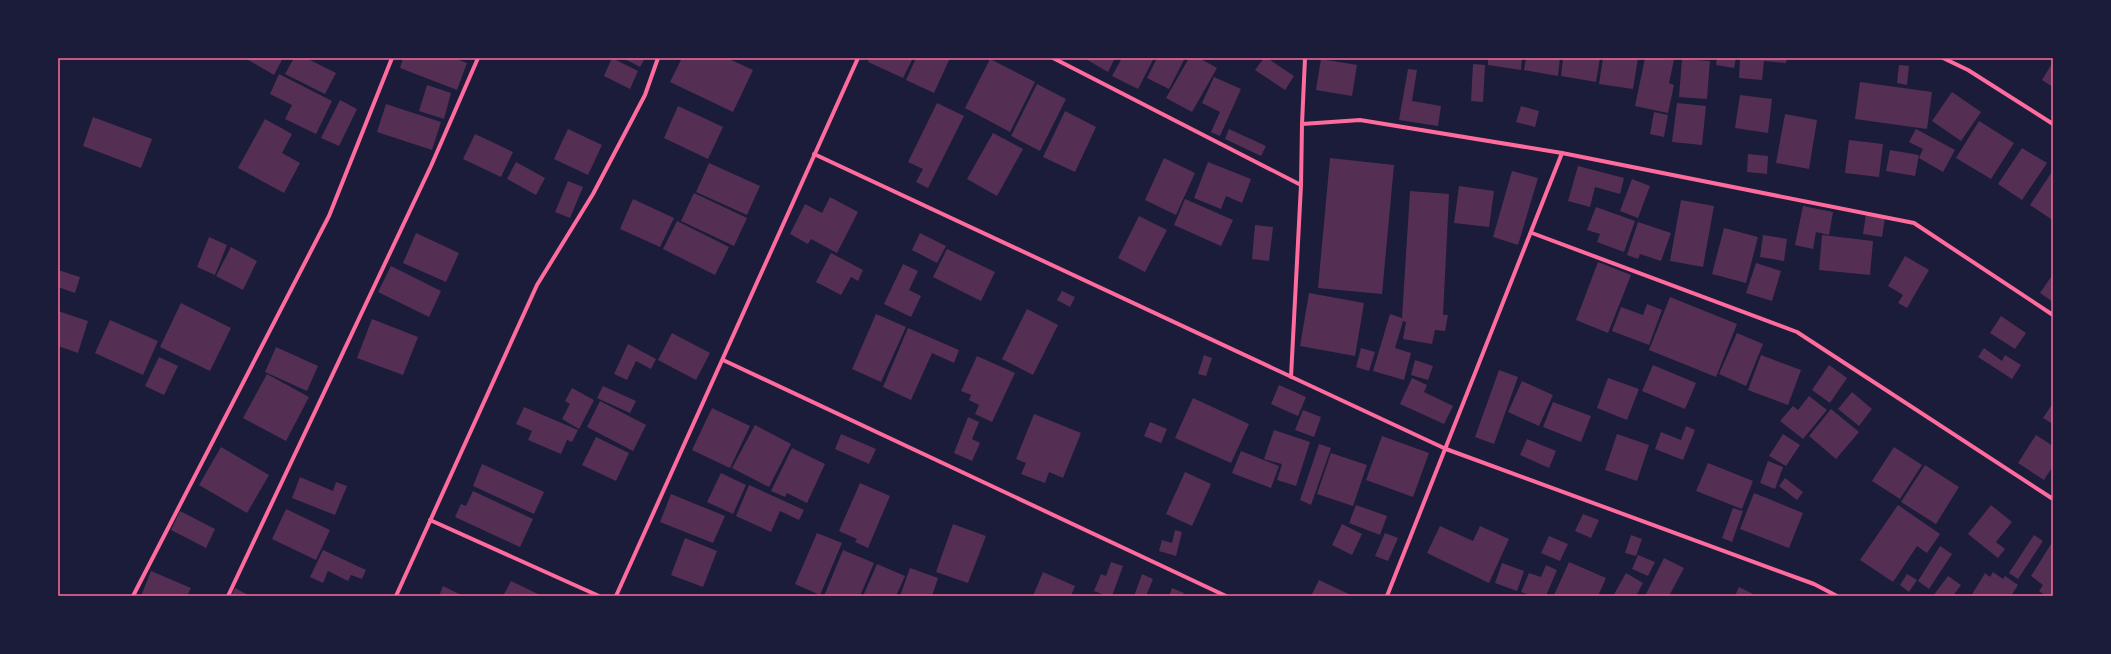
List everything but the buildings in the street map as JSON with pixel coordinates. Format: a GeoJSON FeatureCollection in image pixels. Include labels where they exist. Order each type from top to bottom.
{"type":"FeatureCollection","features":[{"type":"Feature","properties":{"kind":"street"},"geometry":{"type":"LineString","coordinates":[[133,596],[329,216],[392,58]]}},
{"type":"Feature","properties":{"kind":"street"},"geometry":{"type":"LineString","coordinates":[[228,596],[431,166],[478,58]]}},
{"type":"Feature","properties":{"kind":"street"},"geometry":{"type":"LineString","coordinates":[[396,596],[537,284],[593,194],[645,95],[658,58]]}},
{"type":"Feature","properties":{"kind":"street"},"geometry":{"type":"LineString","coordinates":[[616,596],[858,58]]}},
{"type":"Feature","properties":{"kind":"street"},"geometry":{"type":"LineString","coordinates":[[1053,58],[1301,185]]}},
{"type":"Feature","properties":{"kind":"street"},"geometry":{"type":"LineString","coordinates":[[1291,377],[1301,185],[1305,58]]}},
{"type":"Feature","properties":{"kind":"street"},"geometry":{"type":"LineString","coordinates":[[1943,58],[1968,70],[2053,124]]}},
{"type":"Feature","properties":{"kind":"street"},"geometry":{"type":"LineString","coordinates":[[1302,124],[1360,120],[1562,153],[1914,222],[2053,315]]}},
{"type":"Feature","properties":{"kind":"street"},"geometry":{"type":"LineString","coordinates":[[1388,596],[1532,233],[1562,153]]}},
{"type":"Feature","properties":{"kind":"street"},"geometry":{"type":"LineString","coordinates":[[814,154],[1446,450],[1814,584],[1837,596]]}},
{"type":"Feature","properties":{"kind":"street"},"geometry":{"type":"LineString","coordinates":[[1532,233],[1797,332],[2053,499]]}},
{"type":"Feature","properties":{"kind":"street"},"geometry":{"type":"LineString","coordinates":[[723,360],[1226,596]]}},
{"type":"Feature","properties":{"kind":"street"},"geometry":{"type":"LineString","coordinates":[[430,520],[599,596]]}}]}
